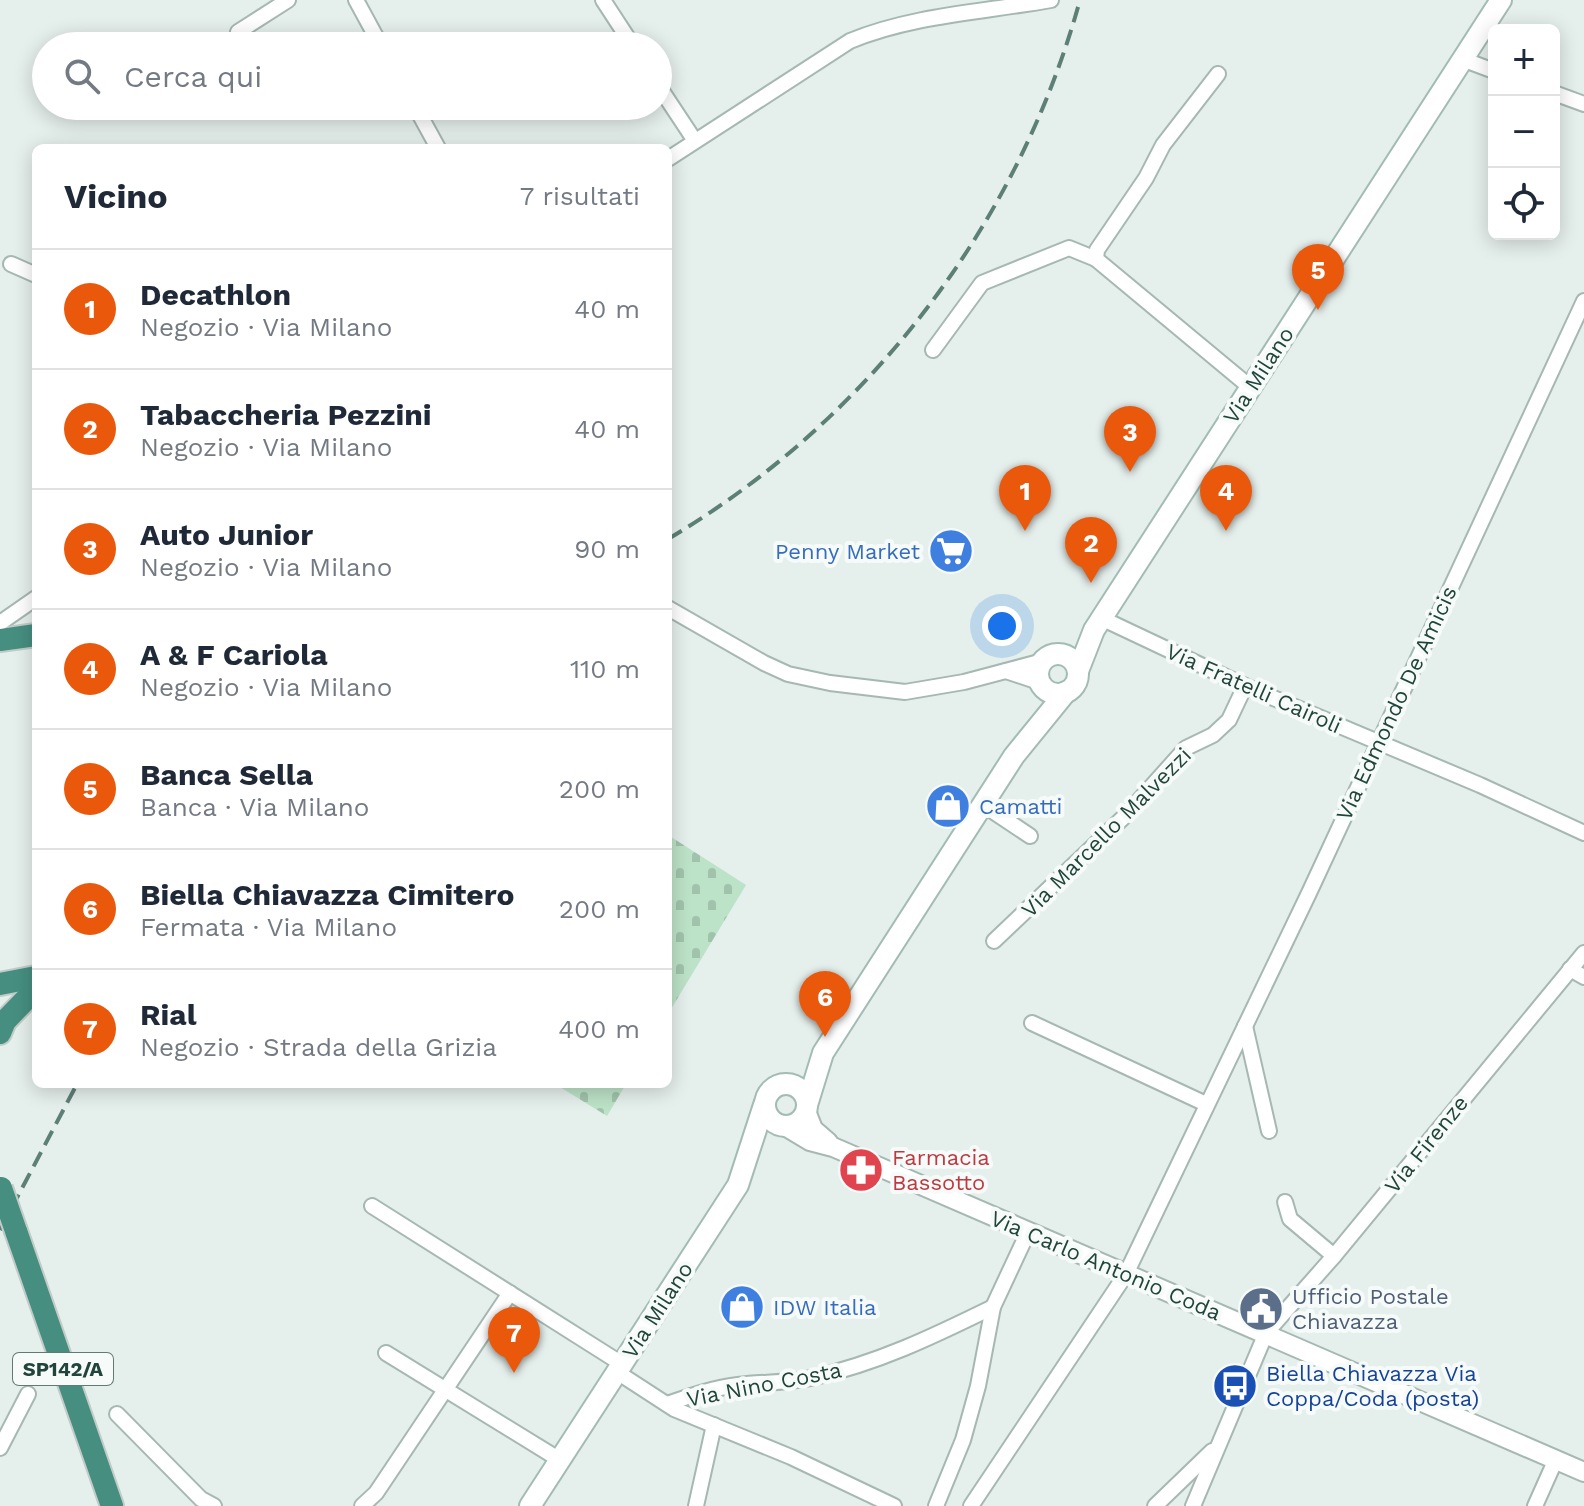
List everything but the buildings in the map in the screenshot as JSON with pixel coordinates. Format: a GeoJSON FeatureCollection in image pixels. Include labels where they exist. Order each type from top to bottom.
{"type":"FeatureCollection","features":[{"type":"Feature","properties":{"kind":"highway"},"geometry":{"type":"LineString","coordinates":[[0,640],[32,636]]}},
{"type":"Feature","properties":{"kind":"highway"},"geometry":{"type":"LineString","coordinates":[[0,984],[32,978]]}},
{"type":"Feature","properties":{"kind":"highway"},"geometry":{"type":"LineString","coordinates":[[0,1033],[5,1021],[32,993]]}},
{"type":"Feature","properties":{"kind":"highway","name":"SP142/A"},"geometry":{"type":"LineString","coordinates":[[0,1187],[112,1506]]}},
{"type":"Feature","properties":{"kind":"main road","name":"Via Milano"},"geometry":{"type":"LineString","coordinates":[[1078,671],[1097,624],[1501,0]]}},
{"type":"Feature","properties":{"kind":"main road","name":"Via Milano"},"geometry":{"type":"LineString","coordinates":[[1053,658],[1097,624]]}},
{"type":"Feature","properties":{"kind":"main road"},"geometry":{"type":"LineString","coordinates":[[1053,658],[1073,660],[1078,671],[1075,683],[1066,692],[1055,694],[1042,685],[1038,670],[1053,658]]}},
{"type":"Feature","properties":{"kind":"main road","name":"Via Milano"},"geometry":{"type":"LineString","coordinates":[[1014,756],[1042,685]]}},
{"type":"Feature","properties":{"kind":"main road","name":"Via Milano"},"geometry":{"type":"LineString","coordinates":[[806,1108],[820,1059],[1014,756],[1066,692]]}},
{"type":"Feature","properties":{"kind":"main road","name":"Via Milano"},"geometry":{"type":"LineString","coordinates":[[530,1506],[738,1185],[769,1091],[787,1083],[820,1059]]}},
{"type":"Feature","properties":{"kind":"main road"},"geometry":{"type":"LineString","coordinates":[[738,1185],[750,1173],[781,1125],[800,1120],[806,1108],[802,1090],[787,1083]]}},
{"type":"Feature","properties":{"kind":"main road"},"geometry":{"type":"LineString","coordinates":[[764,1105],[768,1116],[781,1125]]}},
{"type":"Feature","properties":{"kind":"street"},"geometry":{"type":"LineString","coordinates":[[238,32],[288,0]]}},
{"type":"Feature","properties":{"kind":"street"},"geometry":{"type":"LineString","coordinates":[[356,0],[373,32]]}},
{"type":"Feature","properties":{"kind":"street"},"geometry":{"type":"LineString","coordinates":[[603,0],[624,32]]}},
{"type":"Feature","properties":{"kind":"street"},"geometry":{"type":"LineString","coordinates":[[950,0],[954,16]]}},
{"type":"Feature","properties":{"kind":"street"},"geometry":{"type":"LineString","coordinates":[[672,156],[850,41],[876,30],[1051,0]]}},
{"type":"Feature","properties":{"kind":"street"},"geometry":{"type":"LineString","coordinates":[[1462,59],[1488,69]]}},
{"type":"Feature","properties":{"kind":"street"},"geometry":{"type":"LineString","coordinates":[[1096,259],[1097,250],[1146,178],[1163,145],[1218,74]]}},
{"type":"Feature","properties":{"kind":"street"},"geometry":{"type":"LineString","coordinates":[[1560,95],[1584,104]]}},
{"type":"Feature","properties":{"kind":"street"},"geometry":{"type":"LineString","coordinates":[[672,106],[695,141]]}},
{"type":"Feature","properties":{"kind":"street"},"geometry":{"type":"LineString","coordinates":[[423,120],[436,144]]}},
{"type":"Feature","properties":{"kind":"street"},"geometry":{"type":"LineString","coordinates":[[933,350],[982,283],[1069,248],[1096,259],[1250,387]]}},
{"type":"Feature","properties":{"kind":"street"},"geometry":{"type":"LineString","coordinates":[[11,264],[32,273]]}},
{"type":"Feature","properties":{"kind":"street","name":"Via Edmondo De Amicis"},"geometry":{"type":"LineString","coordinates":[[971,1506],[1126,1274],[1309,893],[1584,301]]}},
{"type":"Feature","properties":{"kind":"street"},"geometry":{"type":"LineString","coordinates":[[0,623],[32,601]]}},
{"type":"Feature","properties":{"kind":"street"},"geometry":{"type":"LineString","coordinates":[[672,610],[788,674],[905,692],[964,682],[1053,658]]}},
{"type":"Feature","properties":{"kind":"street","name":"Via Fratelli Cairoli"},"geometry":{"type":"LineString","coordinates":[[1097,624],[1378,741],[1584,833]]}},
{"type":"Feature","properties":{"kind":"street"},"geometry":{"type":"LineString","coordinates":[[1005,671],[1042,685]]}},
{"type":"Feature","properties":{"kind":"street","name":"Via Marcello Malvezzi"},"geometry":{"type":"LineString","coordinates":[[994,941],[1126,815],[1186,748],[1213,735],[1229,720],[1245,686]]}},
{"type":"Feature","properties":{"kind":"street"},"geometry":{"type":"LineString","coordinates":[[982,804],[1030,836]]}},
{"type":"Feature","properties":{"kind":"street","name":"Via Firenze"},"geometry":{"type":"LineString","coordinates":[[1193,1506],[1266,1333],[1334,1256],[1584,953]]}},
{"type":"Feature","properties":{"kind":"street"},"geometry":{"type":"LineString","coordinates":[[1570,969],[1584,977]]}},
{"type":"Feature","properties":{"kind":"street"},"geometry":{"type":"LineString","coordinates":[[1032,1023],[1206,1104]]}},
{"type":"Feature","properties":{"kind":"street"},"geometry":{"type":"LineString","coordinates":[[1245,1026],[1269,1131]]}},
{"type":"Feature","properties":{"kind":"street","name":"Via Carlo Antonio Coda"},"geometry":{"type":"LineString","coordinates":[[806,1108],[813,1129],[833,1147]]}},
{"type":"Feature","properties":{"kind":"street","name":"Via Carlo Antonio Coda"},"geometry":{"type":"LineString","coordinates":[[781,1125],[810,1141],[833,1147],[1584,1472]]}},
{"type":"Feature","properties":{"kind":"street"},"geometry":{"type":"LineString","coordinates":[[1285,1202],[1290,1219],[1334,1256]]}},
{"type":"Feature","properties":{"kind":"street"},"geometry":{"type":"LineString","coordinates":[[372,1206],[510,1293],[667,1404],[791,1457],[894,1506]]}},
{"type":"Feature","properties":{"kind":"street"},"geometry":{"type":"LineString","coordinates":[[936,1506],[963,1440],[993,1307],[1028,1232]]}},
{"type":"Feature","properties":{"kind":"street"},"geometry":{"type":"LineString","coordinates":[[362,1506],[376,1493],[510,1293]]}},
{"type":"Feature","properties":{"kind":"street","name":"Via Nino Costa"},"geometry":{"type":"LineString","coordinates":[[667,1404],[697,1393],[738,1385],[809,1379],[866,1363],[892,1355],[993,1307]]}},
{"type":"Feature","properties":{"kind":"street"},"geometry":{"type":"LineString","coordinates":[[386,1353],[560,1460]]}},
{"type":"Feature","properties":{"kind":"street"},"geometry":{"type":"LineString","coordinates":[[0,1448],[28,1394]]}},
{"type":"Feature","properties":{"kind":"street"},"geometry":{"type":"LineString","coordinates":[[117,1414],[201,1499],[214,1506]]}},
{"type":"Feature","properties":{"kind":"street"},"geometry":{"type":"LineString","coordinates":[[696,1506],[714,1425]]}},
{"type":"Feature","properties":{"kind":"street"},"geometry":{"type":"LineString","coordinates":[[1155,1506],[1219,1444]]}},
{"type":"Feature","properties":{"kind":"street"},"geometry":{"type":"LineString","coordinates":[[1541,1502],[1556,1459]]}},
{"type":"Feature","properties":{"kind":"green space"},"geometry":{"type":"Polygon","coordinates":[[[672,838],[746,885],[672,1007],[672,838]]]}},
{"type":"Feature","properties":{"kind":"green space"},"geometry":{"type":"Polygon","coordinates":[[[562,1088],[624,1088],[607,1116],[562,1088]]]}},
{"type":"Feature","properties":{"kind":"railway"},"geometry":{"type":"LineString","coordinates":[[672,536],[741,491],[808,436],[870,375],[926,309],[975,238],[1018,162],[1053,83],[1080,0]]}},
{"type":"Feature","properties":{"kind":"railway"},"geometry":{"type":"LineString","coordinates":[[0,1230],[75,1088]]}},
{"type":"Feature","properties":{"kind":"place","name":"Banca Sella"},"geometry":{"type":"Point","coordinates":[1318,310]}},
{"type":"Feature","properties":{"kind":"place","name":"Auto Junior"},"geometry":{"type":"Point","coordinates":[1130,472]}},
{"type":"Feature","properties":{"kind":"place","name":"Decathlon"},"geometry":{"type":"Point","coordinates":[1025,531]}},
{"type":"Feature","properties":{"kind":"place","name":"A & F Cariola"},"geometry":{"type":"Point","coordinates":[1226,531]}},
{"type":"Feature","properties":{"kind":"place","name":"Penny Market"},"geometry":{"type":"Point","coordinates":[951,551]}},
{"type":"Feature","properties":{"kind":"place","name":"Tabaccheria Pezzini"},"geometry":{"type":"Point","coordinates":[1091,583]}},
{"type":"Feature","properties":{"kind":"place","name":"Camatti"},"geometry":{"type":"Point","coordinates":[948,806]}},
{"type":"Feature","properties":{"kind":"place","name":"Biella Chiavazza Cimitero"},"geometry":{"type":"Point","coordinates":[825,1037]}},
{"type":"Feature","properties":{"kind":"place","name":"Farmacia Bassotto"},"geometry":{"type":"Point","coordinates":[861,1170]}},
{"type":"Feature","properties":{"kind":"place","name":"IDW Italia"},"geometry":{"type":"Point","coordinates":[742,1307]}},
{"type":"Feature","properties":{"kind":"place","name":"Ufficio Postale Chiavazza"},"geometry":{"type":"Point","coordinates":[1261,1309]}},
{"type":"Feature","properties":{"kind":"place","name":"Rial"},"geometry":{"type":"Point","coordinates":[514,1373]}},
{"type":"Feature","properties":{"kind":"place","name":"Biella Chiavazza Via Coppa/Coda (posta)"},"geometry":{"type":"Point","coordinates":[1235,1386]}}]}
